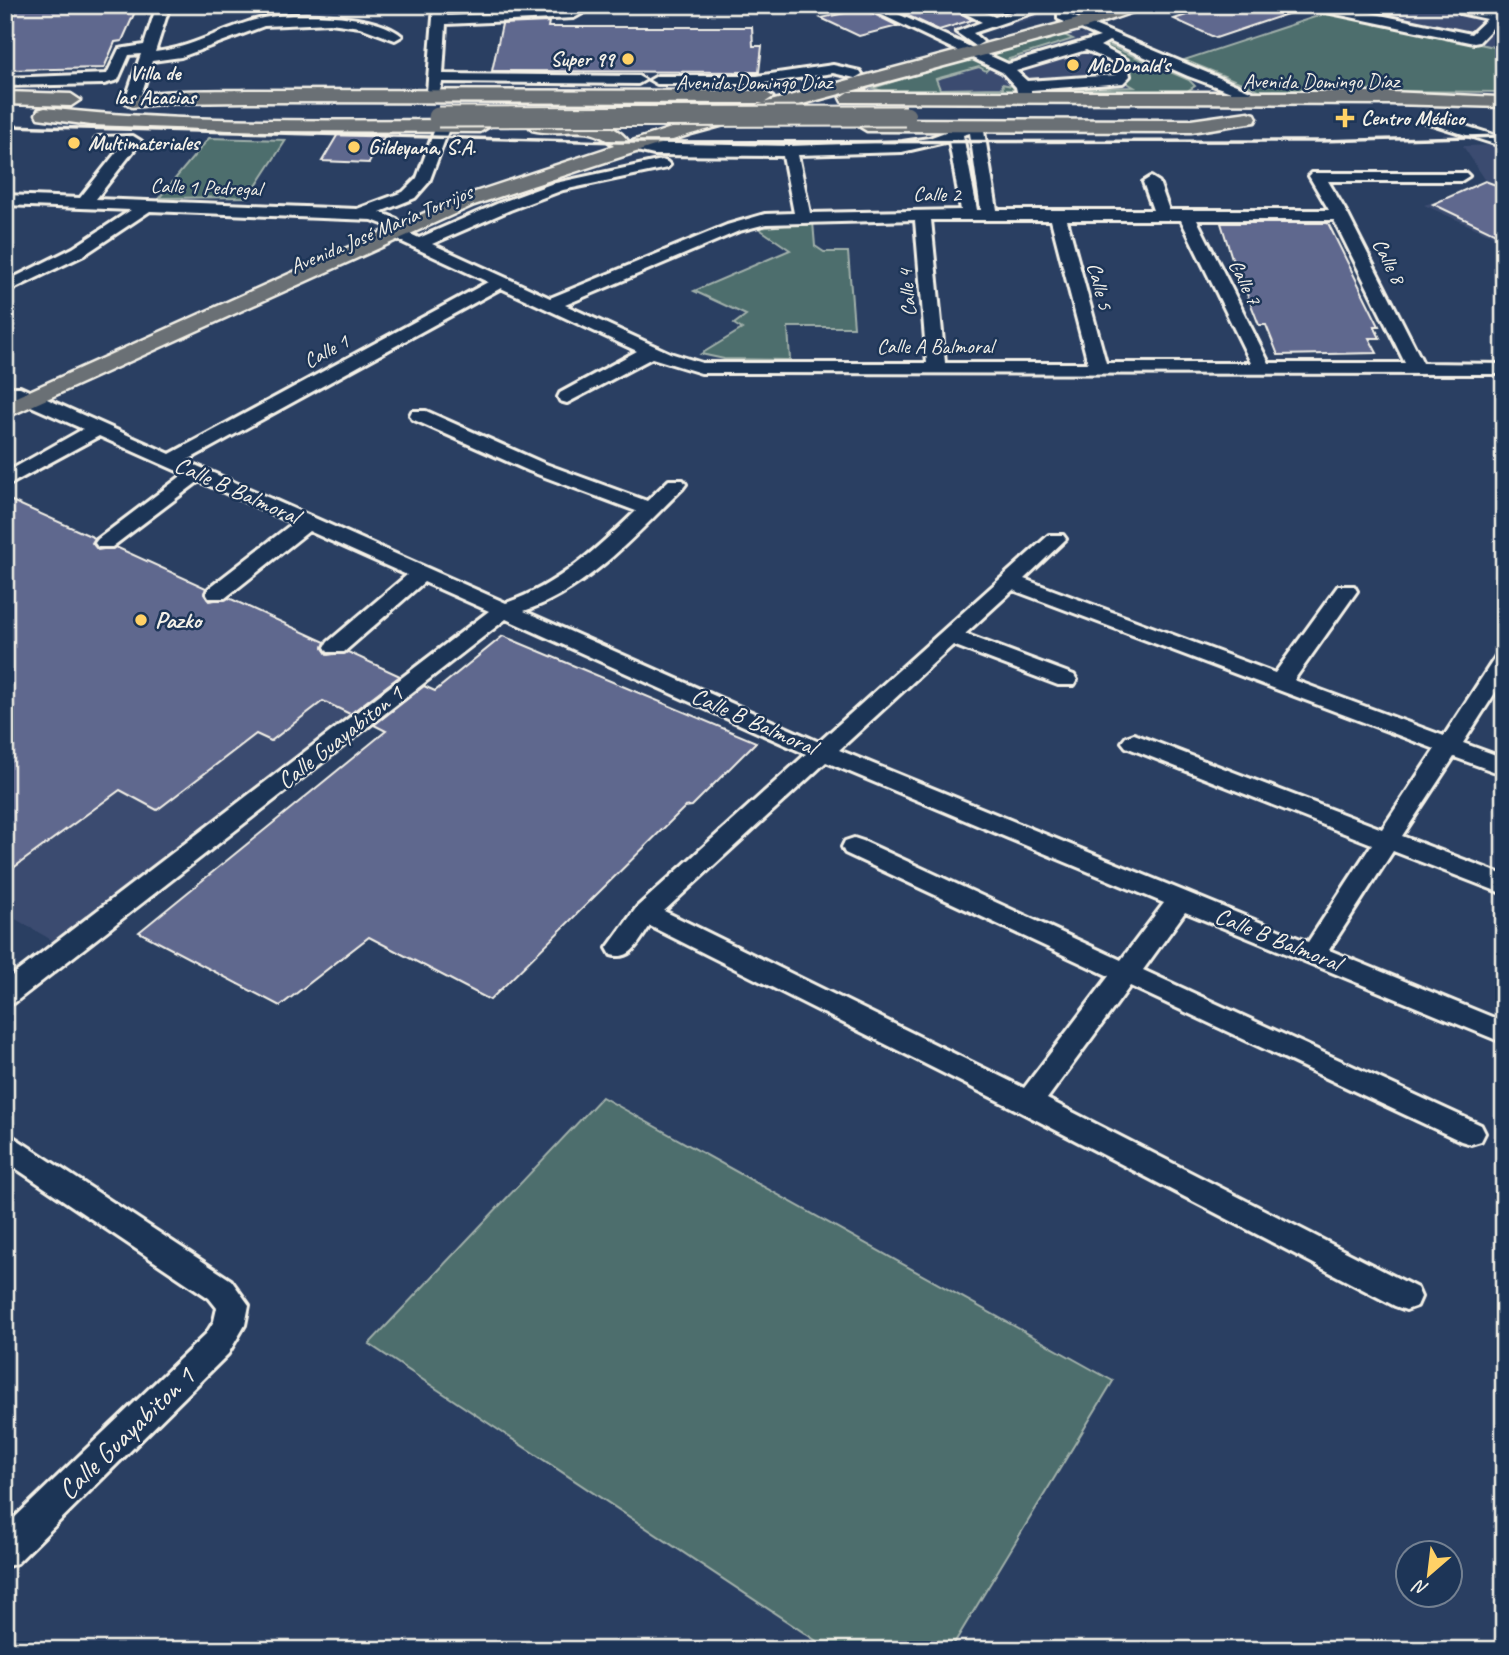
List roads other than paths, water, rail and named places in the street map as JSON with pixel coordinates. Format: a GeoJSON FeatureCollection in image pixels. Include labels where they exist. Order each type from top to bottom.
{"type":"FeatureCollection","features":[{"type":"Feature","properties":{"kind":"main road"},"geometry":{"type":"LineString","coordinates":[[1103,10],[1124,5]]}},
{"type":"Feature","properties":{"kind":"main road"},"geometry":{"type":"LineString","coordinates":[[684,130],[969,47],[1065,15],[1136,5]]}},
{"type":"Feature","properties":{"kind":"main road"},"geometry":{"type":"LineString","coordinates":[[860,77],[860,87],[878,96]]}},
{"type":"Feature","properties":{"kind":"main road"},"geometry":{"type":"LineString","coordinates":[[5,113],[163,122],[587,96],[769,97],[860,77]]}},
{"type":"Feature","properties":{"kind":"main road"},"geometry":{"type":"LineString","coordinates":[[855,125],[841,120],[833,113],[832,107],[849,98],[1023,92],[1182,97],[1390,98],[1502,108]]}},
{"type":"Feature","properties":{"kind":"main road"},"geometry":{"type":"LineString","coordinates":[[579,126],[605,113],[606,106],[587,96]]}},
{"type":"Feature","properties":{"kind":"main road","name":"Avenida José María Torrijos"},"geometry":{"type":"LineString","coordinates":[[13,399],[394,227],[573,161],[769,97]]}},
{"type":"Feature","properties":{"kind":"main road"},"geometry":{"type":"LineString","coordinates":[[5,98],[92,100]]}},
{"type":"Feature","properties":{"kind":"main road","name":"Avenida Domingo Díaz"},"geometry":{"type":"LineString","coordinates":[[125,101],[1255,118],[1191,126],[976,125]]}},
{"type":"Feature","properties":{"kind":"main road"},"geometry":{"type":"LineString","coordinates":[[439,105],[607,131],[626,144]]}},
{"type":"Feature","properties":{"kind":"main road","name":"Avenida Domingo Díaz"},"geometry":{"type":"LineString","coordinates":[[906,111],[1502,108]]}},
{"type":"Feature","properties":{"kind":"main road","name":"Avenida Domingo Díaz"},"geometry":{"type":"LineString","coordinates":[[1420,118],[1502,108]]}},
{"type":"Feature","properties":{"kind":"main road"},"geometry":{"type":"LineString","coordinates":[[684,130],[734,126],[855,125],[954,130],[976,125]]}},
{"type":"Feature","properties":{"kind":"main road","name":"Avenida José María Torrijos"},"geometry":{"type":"LineString","coordinates":[[626,144],[684,130]]}},
{"type":"Feature","properties":{"kind":"street"},"geometry":{"type":"LineString","coordinates":[[125,101],[148,53],[164,5]]}},
{"type":"Feature","properties":{"kind":"street"},"geometry":{"type":"LineString","coordinates":[[362,213],[409,195],[424,180],[439,105],[441,5]]}},
{"type":"Feature","properties":{"kind":"street"},"geometry":{"type":"LineString","coordinates":[[440,20],[574,14],[591,5]]}},
{"type":"Feature","properties":{"kind":"street"},"geometry":{"type":"LineString","coordinates":[[867,5],[1015,67],[1034,67],[1084,51],[1097,53],[1121,64]]}},
{"type":"Feature","properties":{"kind":"street"},"geometry":{"type":"LineString","coordinates":[[956,5],[994,22]]}},
{"type":"Feature","properties":{"kind":"street"},"geometry":{"type":"LineString","coordinates":[[1312,5],[1428,30],[1474,39],[1496,17],[1460,12],[1428,30]]}},
{"type":"Feature","properties":{"kind":"street"},"geometry":{"type":"LineString","coordinates":[[969,47],[963,33],[994,22],[1065,15],[1193,73],[1260,98]]}},
{"type":"Feature","properties":{"kind":"street"},"geometry":{"type":"LineString","coordinates":[[5,82],[104,80],[113,77],[124,52],[176,54],[262,22],[330,19],[363,23],[395,36]]}},
{"type":"Feature","properties":{"kind":"street"},"geometry":{"type":"LineString","coordinates":[[1015,67],[1112,38]]}},
{"type":"Feature","properties":{"kind":"street"},"geometry":{"type":"LineString","coordinates":[[1015,67],[1023,92],[1118,80],[1123,76],[1121,64],[1113,55],[1088,46]]}},
{"type":"Feature","properties":{"kind":"street"},"geometry":{"type":"LineString","coordinates":[[657,80],[757,80],[833,69],[860,77]]}},
{"type":"Feature","properties":{"kind":"street"},"geometry":{"type":"LineString","coordinates":[[1182,97],[1193,94],[1202,84],[1193,73]]}},
{"type":"Feature","properties":{"kind":"street"},"geometry":{"type":"LineString","coordinates":[[439,105],[480,79],[481,85],[494,87],[593,88],[604,80],[638,80]]}},
{"type":"Feature","properties":{"kind":"street"},"geometry":{"type":"LineString","coordinates":[[1420,118],[1504,143]]}},
{"type":"Feature","properties":{"kind":"street"},"geometry":{"type":"LineString","coordinates":[[976,125],[990,216]]}},
{"type":"Feature","properties":{"kind":"street"},"geometry":{"type":"LineString","coordinates":[[626,144],[654,150],[790,151],[902,147],[932,142],[954,130],[970,216]]}},
{"type":"Feature","properties":{"kind":"street"},"geometry":{"type":"LineString","coordinates":[[85,203],[133,141],[103,139]]}},
{"type":"Feature","properties":{"kind":"street"},"geometry":{"type":"LineString","coordinates":[[790,151],[803,216]]}},
{"type":"Feature","properties":{"kind":"street"},"geometry":{"type":"LineString","coordinates":[[573,161],[600,176]]}},
{"type":"Feature","properties":{"kind":"street"},"geometry":{"type":"LineString","coordinates":[[418,244],[554,188],[600,176],[622,176],[662,165]]}},
{"type":"Feature","properties":{"kind":"street","name":"Calle 8"},"geometry":{"type":"LineString","coordinates":[[1417,369],[1340,215],[1317,176],[1461,176]]}},
{"type":"Feature","properties":{"kind":"street"},"geometry":{"type":"LineString","coordinates":[[1151,182],[1163,216]]}},
{"type":"Feature","properties":{"kind":"street","name":"Calle 1 Pedregal"},"geometry":{"type":"LineString","coordinates":[[5,200],[362,213],[385,218],[394,227]]}},
{"type":"Feature","properties":{"kind":"street"},"geometry":{"type":"LineString","coordinates":[[5,288],[83,251],[146,206]]}},
{"type":"Feature","properties":{"kind":"street","name":"Calle 2"},"geometry":{"type":"LineString","coordinates":[[551,304],[733,228],[765,219],[923,215],[1340,215]]}},
{"type":"Feature","properties":{"kind":"street","name":"Calle 4"},"geometry":{"type":"LineString","coordinates":[[923,215],[936,368]]}},
{"type":"Feature","properties":{"kind":"street","name":"Calle 7"},"geometry":{"type":"LineString","coordinates":[[1187,215],[1262,369]]}},
{"type":"Feature","properties":{"kind":"street","name":"Calle 5"},"geometry":{"type":"LineString","coordinates":[[1058,216],[1098,368]]}},
{"type":"Feature","properties":{"kind":"street","name":"Calle A Balmoral"},"geometry":{"type":"LineString","coordinates":[[394,227],[418,244],[651,351],[701,368],[1504,369]]}},
{"type":"Feature","properties":{"kind":"street"},"geometry":{"type":"LineString","coordinates":[[5,274],[33,276]]}},
{"type":"Feature","properties":{"kind":"street","name":"Calle 1"},"geometry":{"type":"LineString","coordinates":[[171,461],[502,281]]}},
{"type":"Feature","properties":{"kind":"street"},"geometry":{"type":"LineString","coordinates":[[567,397],[651,351]]}},
{"type":"Feature","properties":{"kind":"street","name":"Calle B Balmoral"},"geometry":{"type":"LineString","coordinates":[[13,399],[98,429],[820,751],[1504,1033]]}},
{"type":"Feature","properties":{"kind":"street"},"geometry":{"type":"LineString","coordinates":[[419,415],[536,467],[649,509]]}},
{"type":"Feature","properties":{"kind":"street"},"geometry":{"type":"LineString","coordinates":[[5,481],[98,429]]}},
{"type":"Feature","properties":{"kind":"street"},"geometry":{"type":"LineString","coordinates":[[105,542],[198,473]]}},
{"type":"Feature","properties":{"kind":"street","name":"Calle Guayabiton 1"},"geometry":{"type":"LineString","coordinates":[[5,996],[504,610],[527,605],[593,560],[676,484]]}},
{"type":"Feature","properties":{"kind":"street"},"geometry":{"type":"LineString","coordinates":[[217,593],[307,522]]}},
{"type":"Feature","properties":{"kind":"street"},"geometry":{"type":"LineString","coordinates":[[620,948],[646,913],[820,751],[1056,540]]}},
{"type":"Feature","properties":{"kind":"street"},"geometry":{"type":"LineString","coordinates":[[336,647],[422,573]]}},
{"type":"Feature","properties":{"kind":"street"},"geometry":{"type":"LineString","coordinates":[[1012,582],[1504,767]]}},
{"type":"Feature","properties":{"kind":"street"},"geometry":{"type":"LineString","coordinates":[[1279,684],[1346,591]]}},
{"type":"Feature","properties":{"kind":"street"},"geometry":{"type":"LineString","coordinates":[[951,636],[1066,680]]}},
{"type":"Feature","properties":{"kind":"street"},"geometry":{"type":"LineString","coordinates":[[1314,954],[1503,664]]}},
{"type":"Feature","properties":{"kind":"street"},"geometry":{"type":"LineString","coordinates":[[1134,742],[1504,885]]}},
{"type":"Feature","properties":{"kind":"street"},"geometry":{"type":"LineString","coordinates":[[854,847],[1471,1133]]}},
{"type":"Feature","properties":{"kind":"street"},"geometry":{"type":"LineString","coordinates":[[1029,1103],[1181,899]]}},
{"type":"Feature","properties":{"kind":"street"},"geometry":{"type":"LineString","coordinates":[[646,913],[1029,1103],[1406,1297]]}},
{"type":"Feature","properties":{"kind":"street","name":"Calle Guayabiton 1"},"geometry":{"type":"LineString","coordinates":[[5,1146],[220,1289],[233,1306],[229,1325],[217,1344],[5,1550]]}},
{"type":"Feature","properties":{"kind":"railway"},"geometry":{"type":"LineString","coordinates":[[5,126],[619,142],[1321,141],[1504,136]]}},
{"type":"Feature","properties":{"kind":"place","name":"Super 99"},"geometry":{"type":"Point","coordinates":[628,59]}},
{"type":"Feature","properties":{"kind":"place","name":"McDonald's"},"geometry":{"type":"Point","coordinates":[1073,65]}},
{"type":"Feature","properties":{"kind":"place","name":"Centro Médico"},"geometry":{"type":"Point","coordinates":[1345,118]}},
{"type":"Feature","properties":{"kind":"place","name":"Multimateriales"},"geometry":{"type":"Point","coordinates":[74,143]}},
{"type":"Feature","properties":{"kind":"place","name":"Gildeyana, S.A."},"geometry":{"type":"Point","coordinates":[354,147]}},
{"type":"Feature","properties":{"kind":"place","name":"Pazko"},"geometry":{"type":"Point","coordinates":[141,620]}},
{"type":"Feature","properties":{"kind":"district","name":"Villa de las Acacias"},"geometry":{"type":"Point","coordinates":[155,85]}}]}
